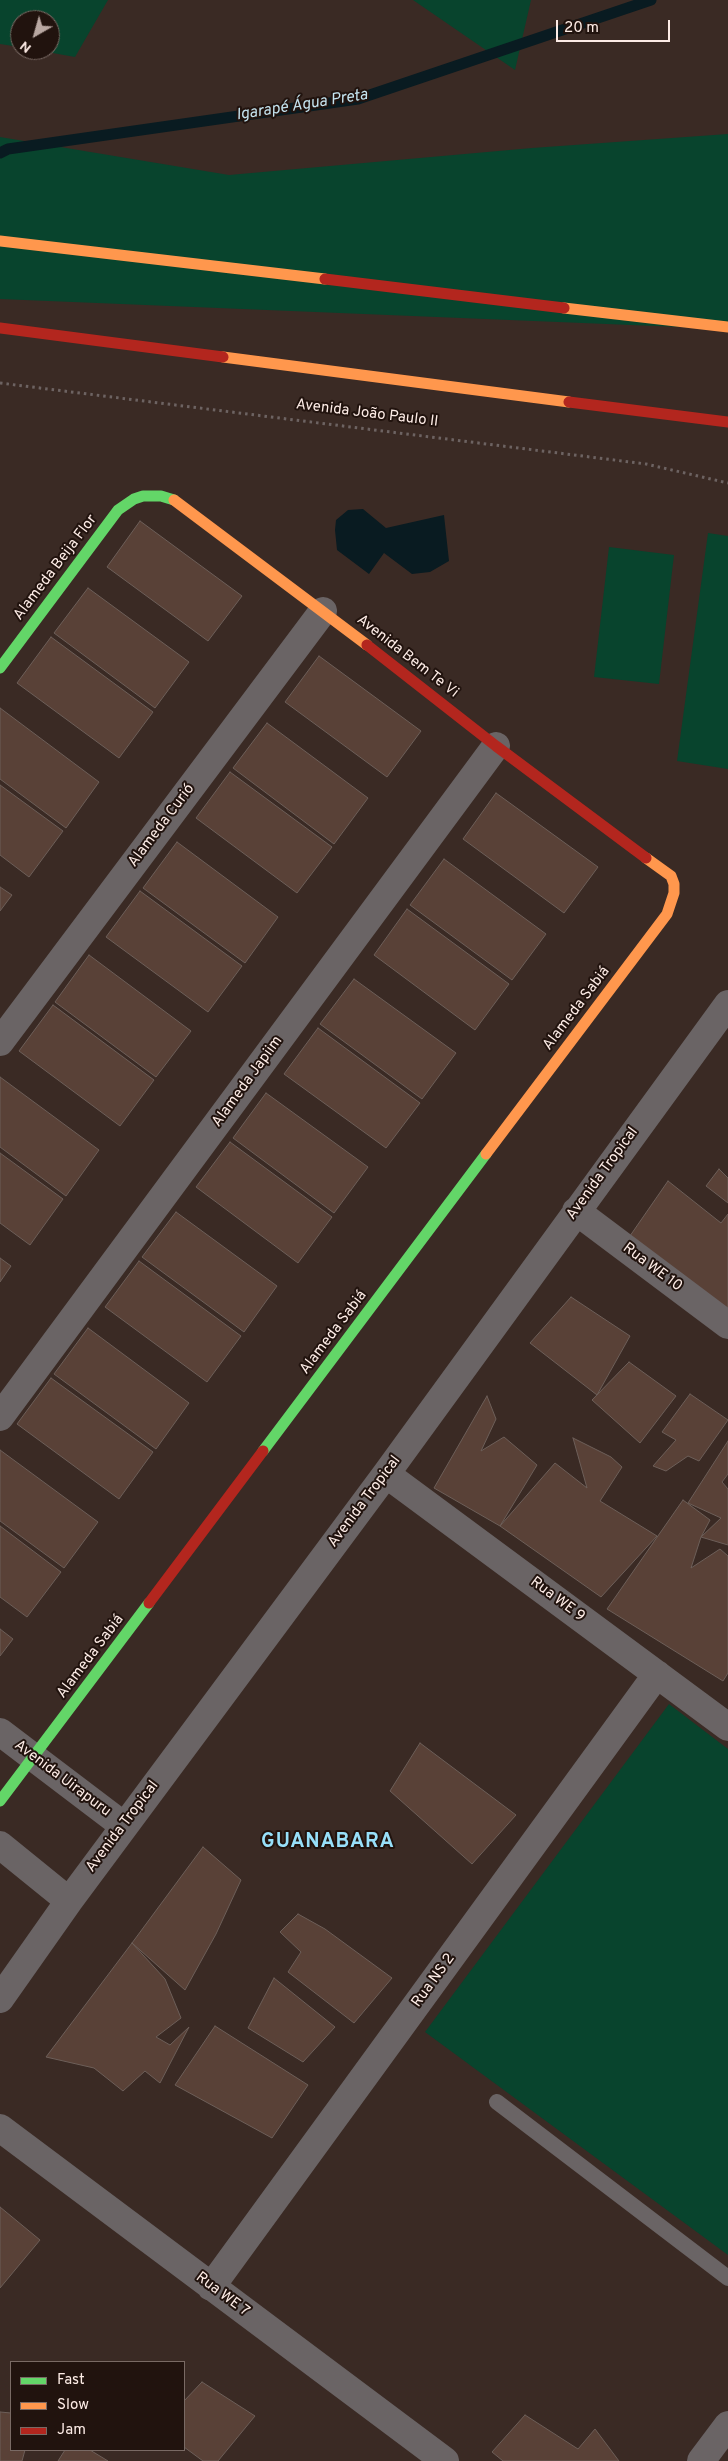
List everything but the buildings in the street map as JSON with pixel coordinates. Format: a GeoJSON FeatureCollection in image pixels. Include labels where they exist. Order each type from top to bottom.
{"type":"FeatureCollection","features":[{"type":"Feature","properties":{"kind":"street"},"geometry":{"type":"LineString","coordinates":[[0,241],[728,327]]}},
{"type":"Feature","properties":{"kind":"street"},"geometry":{"type":"LineString","coordinates":[[0,328],[728,422]]}},
{"type":"Feature","properties":{"kind":"street","name":"Avenida Bem Te Vi"},"geometry":{"type":"LineString","coordinates":[[118,510],[134,499],[143,496],[161,496],[178,501],[496,746],[671,876]]}},
{"type":"Feature","properties":{"kind":"street","name":"Alameda Beija Flor"},"geometry":{"type":"LineString","coordinates":[[0,668],[118,510]]}},
{"type":"Feature","properties":{"kind":"street","name":"Alameda Curió"},"geometry":{"type":"LineString","coordinates":[[0,1042],[323,611]]}},
{"type":"Feature","properties":{"kind":"street","name":"Alameda Japiim"},"geometry":{"type":"LineString","coordinates":[[0,1417],[496,746]]}},
{"type":"Feature","properties":{"kind":"street","name":"Alameda Sabiá"},"geometry":{"type":"LineString","coordinates":[[0,1801],[667,914],[674,893],[674,884],[671,876]]}},
{"type":"Feature","properties":{"kind":"street","name":"Avenida Tropical"},"geometry":{"type":"LineString","coordinates":[[0,1998],[124,1826],[386,1474],[728,1004]]}},
{"type":"Feature","properties":{"kind":"street","name":"Rua WE 10"},"geometry":{"type":"LineString","coordinates":[[576,1211],[728,1324]]}},
{"type":"Feature","properties":{"kind":"street","name":"Rua WE 9"},"geometry":{"type":"LineString","coordinates":[[386,1474],[728,1726]]}},
{"type":"Feature","properties":{"kind":"street","name":"Rua NS 2"},"geometry":{"type":"LineString","coordinates":[[211,2287],[657,1674]]}},
{"type":"Feature","properties":{"kind":"street","name":"Avenida Uirapuru"},"geometry":{"type":"LineString","coordinates":[[0,1732],[124,1826]]}},
{"type":"Feature","properties":{"kind":"street"},"geometry":{"type":"LineString","coordinates":[[0,1845],[69,1901]]}},
{"type":"Feature","properties":{"kind":"street","name":"Rua WE 7"},"geometry":{"type":"LineString","coordinates":[[0,2128],[445,2461]]}},
{"type":"Feature","properties":{"kind":"street"},"geometry":{"type":"LineString","coordinates":[[701,2461],[728,2425]]}},
{"type":"Feature","properties":{"kind":"lane"},"geometry":{"type":"LineString","coordinates":[[497,2102],[728,2278]]}},
{"type":"Feature","properties":{"kind":"path","name":"Avenida João Paulo II"},"geometry":{"type":"LineString","coordinates":[[0,383],[646,464],[728,483]]}},
{"type":"Feature","properties":{"kind":"green space"},"geometry":{"type":"Polygon","coordinates":[[[0,0],[108,0],[75,57],[60,54],[60,10],[10,10],[10,46],[0,44],[0,0]]]}},
{"type":"Feature","properties":{"kind":"green space"},"geometry":{"type":"Polygon","coordinates":[[[413,0],[531,0],[515,70],[413,0]]]}},
{"type":"Feature","properties":{"kind":"green space"},"geometry":{"type":"Polygon","coordinates":[[[728,134],[728,329],[0,299],[0,137],[229,175],[532,148],[728,134]]]}},
{"type":"Feature","properties":{"kind":"green space"},"geometry":{"type":"Polygon","coordinates":[[[708,533],[728,536],[728,769],[677,761],[708,533]]]}},
{"type":"Feature","properties":{"kind":"green space"},"geometry":{"type":"Polygon","coordinates":[[[609,547],[674,555],[659,684],[594,677],[609,547]]]}},
{"type":"Feature","properties":{"kind":"green space"},"geometry":{"type":"Polygon","coordinates":[[[669,1704],[728,1749],[728,2255],[425,2032],[669,1704]]]}},
{"type":"Feature","properties":{"kind":"water"},"geometry":{"type":"Polygon","coordinates":[[[363,509],[386,528],[444,515],[449,561],[430,572],[412,574],[384,553],[369,574],[337,550],[335,530],[336,520],[348,510],[363,509]]]}},
{"type":"Feature","properties":{"kind":"waterway","name":"Igarapé Água Preta"},"geometry":{"type":"LineString","coordinates":[[0,153],[8,149],[358,99],[651,0]]}},
{"type":"Feature","properties":{"kind":"traffic: fast"},"geometry":{"type":"LineString","coordinates":[[0,668],[118,510],[134,499],[143,496],[161,496],[174,500]]}},
{"type":"Feature","properties":{"kind":"traffic: fast"},"geometry":{"type":"LineString","coordinates":[[263,1451],[486,1154]]}},
{"type":"Feature","properties":{"kind":"traffic: fast"},"geometry":{"type":"LineString","coordinates":[[0,1801],[149,1603]]}},
{"type":"Feature","properties":{"kind":"traffic: slow"},"geometry":{"type":"LineString","coordinates":[[0,241],[325,279]]}},
{"type":"Feature","properties":{"kind":"traffic: slow"},"geometry":{"type":"LineString","coordinates":[[564,308],[728,327]]}},
{"type":"Feature","properties":{"kind":"traffic: slow"},"geometry":{"type":"LineString","coordinates":[[223,357],[569,402]]}},
{"type":"Feature","properties":{"kind":"traffic: slow"},"geometry":{"type":"LineString","coordinates":[[174,500],[367,645]]}},
{"type":"Feature","properties":{"kind":"traffic: slow"},"geometry":{"type":"LineString","coordinates":[[486,1154],[667,914],[674,893],[674,884],[671,876],[646,858]]}},
{"type":"Feature","properties":{"kind":"traffic: jam"},"geometry":{"type":"LineString","coordinates":[[325,279],[564,308]]}},
{"type":"Feature","properties":{"kind":"traffic: jam"},"geometry":{"type":"LineString","coordinates":[[0,328],[223,357]]}},
{"type":"Feature","properties":{"kind":"traffic: jam"},"geometry":{"type":"LineString","coordinates":[[569,402],[728,422]]}},
{"type":"Feature","properties":{"kind":"traffic: jam"},"geometry":{"type":"LineString","coordinates":[[367,645],[496,746],[646,858]]}},
{"type":"Feature","properties":{"kind":"traffic: jam"},"geometry":{"type":"LineString","coordinates":[[149,1603],[263,1451]]}},
{"type":"Feature","properties":{"kind":"district","name":"GUANABARA"},"geometry":{"type":"Point","coordinates":[328,1843]}}]}
